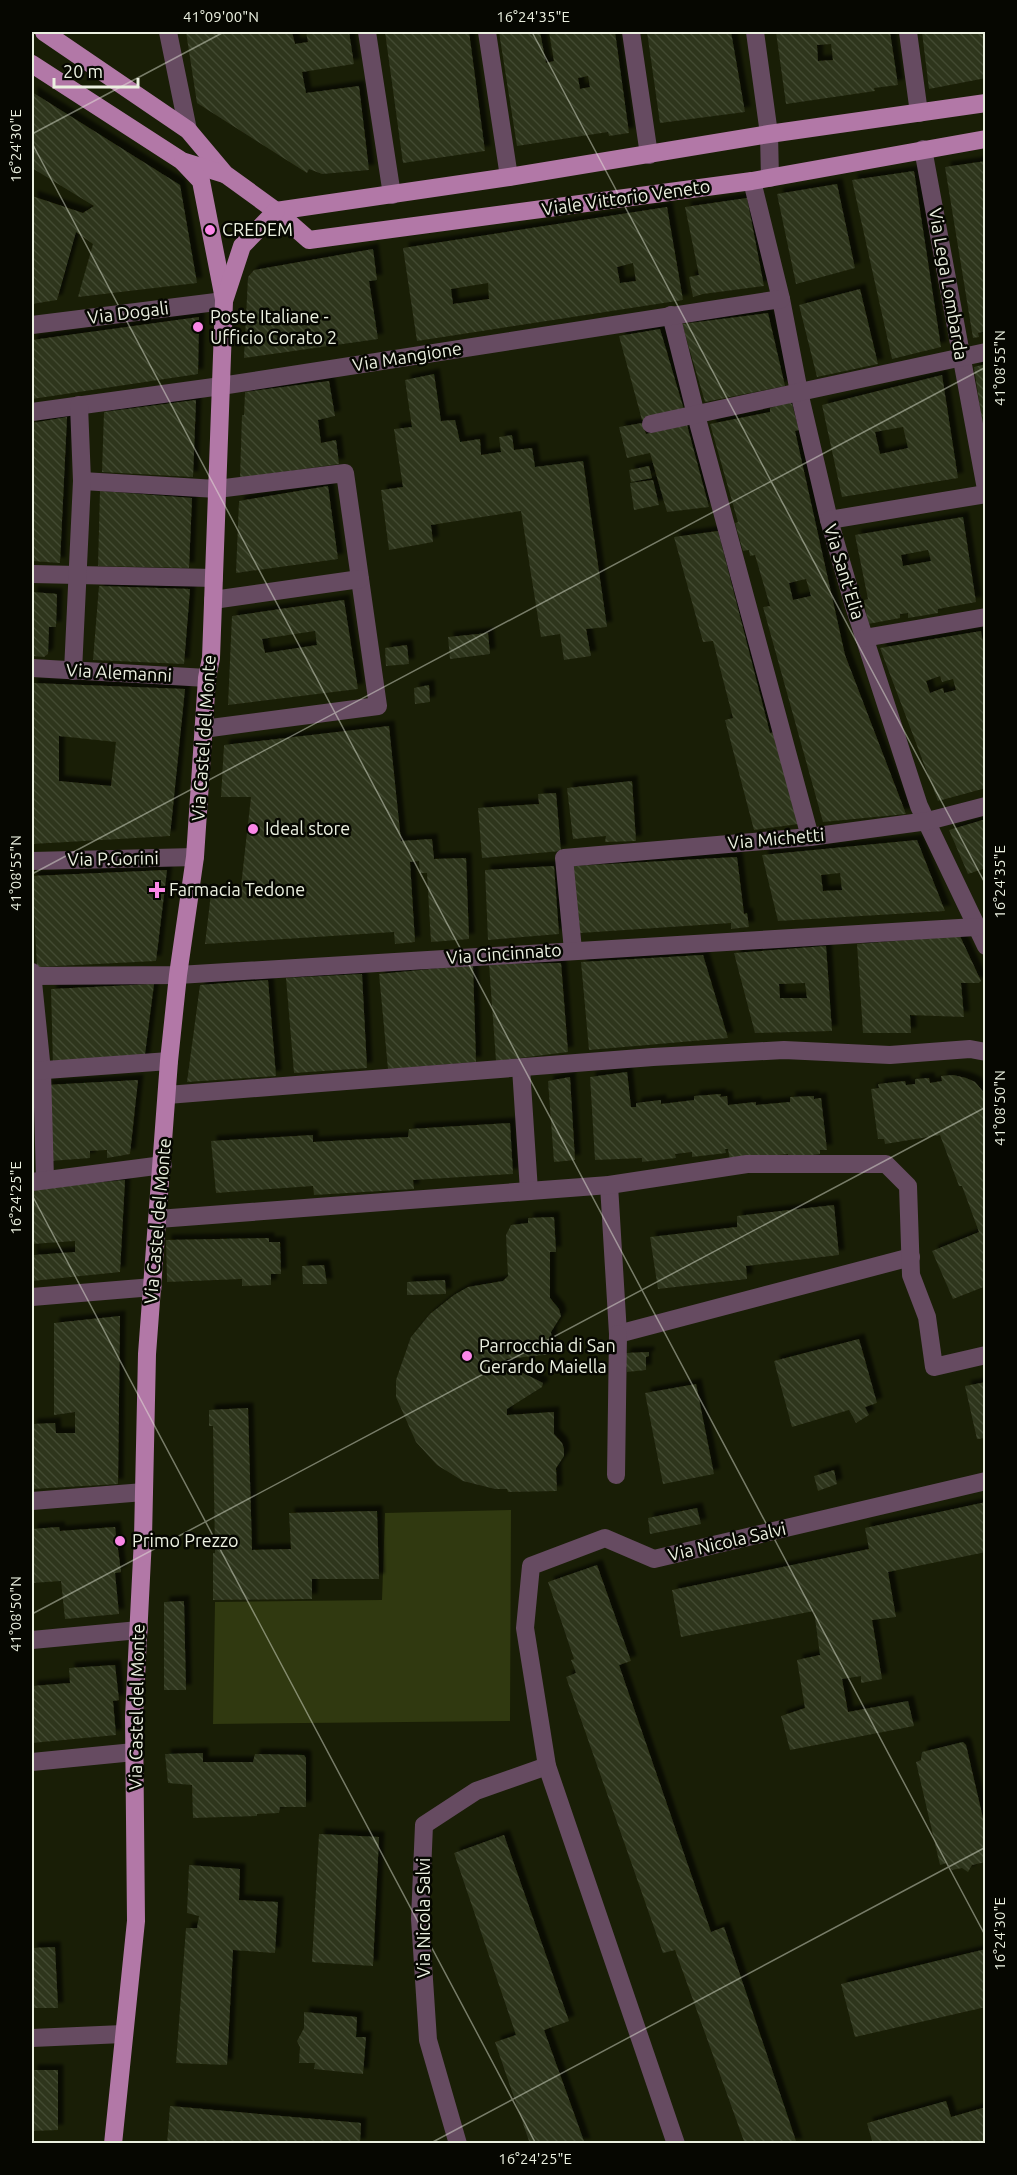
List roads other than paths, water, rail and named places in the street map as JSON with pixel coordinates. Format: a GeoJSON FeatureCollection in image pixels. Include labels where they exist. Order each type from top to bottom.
{"type":"FeatureCollection","features":[{"type":"Feature","properties":{"kind":"main road","name":"Viale Vittorio Veneto"},"geometry":{"type":"LineString","coordinates":[[44,32],[188,130],[225,174],[276,211],[309,240],[761,180],[986,139]]}},
{"type":"Feature","properties":{"kind":"main road"},"geometry":{"type":"LineString","coordinates":[[32,64],[182,160],[225,174]]}},
{"type":"Feature","properties":{"kind":"main road"},"geometry":{"type":"LineString","coordinates":[[276,211],[509,177],[769,134],[986,104]]}},
{"type":"Feature","properties":{"kind":"main road","name":"Via Castel del Monte"},"geometry":{"type":"LineString","coordinates":[[113,2144],[136,1922],[134,1717],[144,1492],[147,1354],[163,1165],[169,1061],[178,975],[195,857],[207,678],[211,658],[224,301],[201,182],[182,160]]}},
{"type":"Feature","properties":{"kind":"main road","name":"Via Castel del Monte"},"geometry":{"type":"LineString","coordinates":[[224,301],[242,246],[276,211]]}},
{"type":"Feature","properties":{"kind":"street"},"geometry":{"type":"LineString","coordinates":[[168,32],[188,130]]}},
{"type":"Feature","properties":{"kind":"street"},"geometry":{"type":"LineString","coordinates":[[367,32],[392,195]]}},
{"type":"Feature","properties":{"kind":"street"},"geometry":{"type":"LineString","coordinates":[[487,32],[509,177]]}},
{"type":"Feature","properties":{"kind":"street"},"geometry":{"type":"LineString","coordinates":[[632,32],[649,155]]}},
{"type":"Feature","properties":{"kind":"street","name":"Via Sant'Elia"},"geometry":{"type":"LineString","coordinates":[[755,32],[769,134],[761,180],[799,392],[829,520],[864,638],[919,806],[986,946]]}},
{"type":"Feature","properties":{"kind":"street"},"geometry":{"type":"LineString","coordinates":[[908,32],[919,113]]}},
{"type":"Feature","properties":{"kind":"street","name":"Via Lega Lombarda"},"geometry":{"type":"LineString","coordinates":[[923,149],[986,489]]}},
{"type":"Feature","properties":{"kind":"street","name":"Via Mangione"},"geometry":{"type":"LineString","coordinates":[[32,412],[221,386],[781,298]]}},
{"type":"Feature","properties":{"kind":"street","name":"Via Dogali"},"geometry":{"type":"LineString","coordinates":[[32,325],[224,301]]}},
{"type":"Feature","properties":{"kind":"street"},"geometry":{"type":"LineString","coordinates":[[671,315],[810,837]]}},
{"type":"Feature","properties":{"kind":"street"},"geometry":{"type":"LineString","coordinates":[[651,424],[986,352]]}},
{"type":"Feature","properties":{"kind":"street"},"geometry":{"type":"LineString","coordinates":[[73,671],[82,481],[80,405]]}},
{"type":"Feature","properties":{"kind":"street"},"geometry":{"type":"LineString","coordinates":[[82,481],[217,489],[345,472],[378,706],[203,729]]}},
{"type":"Feature","properties":{"kind":"street"},"geometry":{"type":"LineString","coordinates":[[829,520],[986,494]]}},
{"type":"Feature","properties":{"kind":"street"},"geometry":{"type":"LineString","coordinates":[[32,574],[214,578]]}},
{"type":"Feature","properties":{"kind":"street"},"geometry":{"type":"LineString","coordinates":[[213,600],[360,579]]}},
{"type":"Feature","properties":{"kind":"street"},"geometry":{"type":"LineString","coordinates":[[864,638],[986,616]]}},
{"type":"Feature","properties":{"kind":"street","name":"Via Alemanni"},"geometry":{"type":"LineString","coordinates":[[32,668],[207,678]]}},
{"type":"Feature","properties":{"kind":"street","name":"Via Michetti"},"geometry":{"type":"LineString","coordinates":[[573,950],[564,858],[810,837],[928,821],[986,806]]}},
{"type":"Feature","properties":{"kind":"street","name":"Via P.Gorini"},"geometry":{"type":"LineString","coordinates":[[32,861],[195,857]]}},
{"type":"Feature","properties":{"kind":"street","name":"Via Cincinnato"},"geometry":{"type":"LineString","coordinates":[[32,976],[178,975],[976,927]]}},
{"type":"Feature","properties":{"kind":"street"},"geometry":{"type":"LineString","coordinates":[[32,972],[37,1071],[38,1181],[163,1165]]}},
{"type":"Feature","properties":{"kind":"street"},"geometry":{"type":"LineString","coordinates":[[167,1095],[784,1050],[890,1055],[970,1049],[986,1052]]}},
{"type":"Feature","properties":{"kind":"street"},"geometry":{"type":"LineString","coordinates":[[37,1071],[169,1061]]}},
{"type":"Feature","properties":{"kind":"street"},"geometry":{"type":"LineString","coordinates":[[521,1068],[530,1191]]}},
{"type":"Feature","properties":{"kind":"street"},"geometry":{"type":"LineString","coordinates":[[158,1219],[609,1185],[747,1164],[886,1164],[908,1186],[911,1275],[927,1317],[934,1367],[986,1355]]}},
{"type":"Feature","properties":{"kind":"street"},"geometry":{"type":"LineString","coordinates":[[609,1185],[618,1334],[616,1475]]}},
{"type":"Feature","properties":{"kind":"street"},"geometry":{"type":"LineString","coordinates":[[618,1334],[910,1257]]}},
{"type":"Feature","properties":{"kind":"street"},"geometry":{"type":"LineString","coordinates":[[32,1297],[153,1287]]}},
{"type":"Feature","properties":{"kind":"street","name":"Via Nicola Salvi"},"geometry":{"type":"LineString","coordinates":[[676,2144],[547,1766],[525,1628],[531,1566],[605,1538],[654,1559],[986,1481]]}},
{"type":"Feature","properties":{"kind":"street"},"geometry":{"type":"LineString","coordinates":[[32,1501],[144,1492]]}},
{"type":"Feature","properties":{"kind":"street"},"geometry":{"type":"LineString","coordinates":[[32,1640],[138,1630]]}},
{"type":"Feature","properties":{"kind":"street"},"geometry":{"type":"LineString","coordinates":[[32,1762],[134,1752]]}},
{"type":"Feature","properties":{"kind":"street","name":"Via Nicola Salvi"},"geometry":{"type":"LineString","coordinates":[[458,2144],[428,2040],[420,1919],[424,1825],[476,1791],[547,1766]]}},
{"type":"Feature","properties":{"kind":"street"},"geometry":{"type":"LineString","coordinates":[[32,2038],[123,2034]]}},
{"type":"Feature","properties":{"kind":"place","name":"CREDEM"},"geometry":{"type":"Point","coordinates":[210,230]}},
{"type":"Feature","properties":{"kind":"place","name":"Poste Italiane - Ufficio Corato 2"},"geometry":{"type":"Point","coordinates":[198,327]}},
{"type":"Feature","properties":{"kind":"place","name":"Ideal store"},"geometry":{"type":"Point","coordinates":[253,829]}},
{"type":"Feature","properties":{"kind":"place","name":"Farmacia Tedone"},"geometry":{"type":"Point","coordinates":[157,890]}},
{"type":"Feature","properties":{"kind":"place","name":"Parrocchia di San Gerardo Maiella"},"geometry":{"type":"Point","coordinates":[467,1356]}},
{"type":"Feature","properties":{"kind":"place","name":"Primo Prezzo"},"geometry":{"type":"Point","coordinates":[120,1541]}}]}
